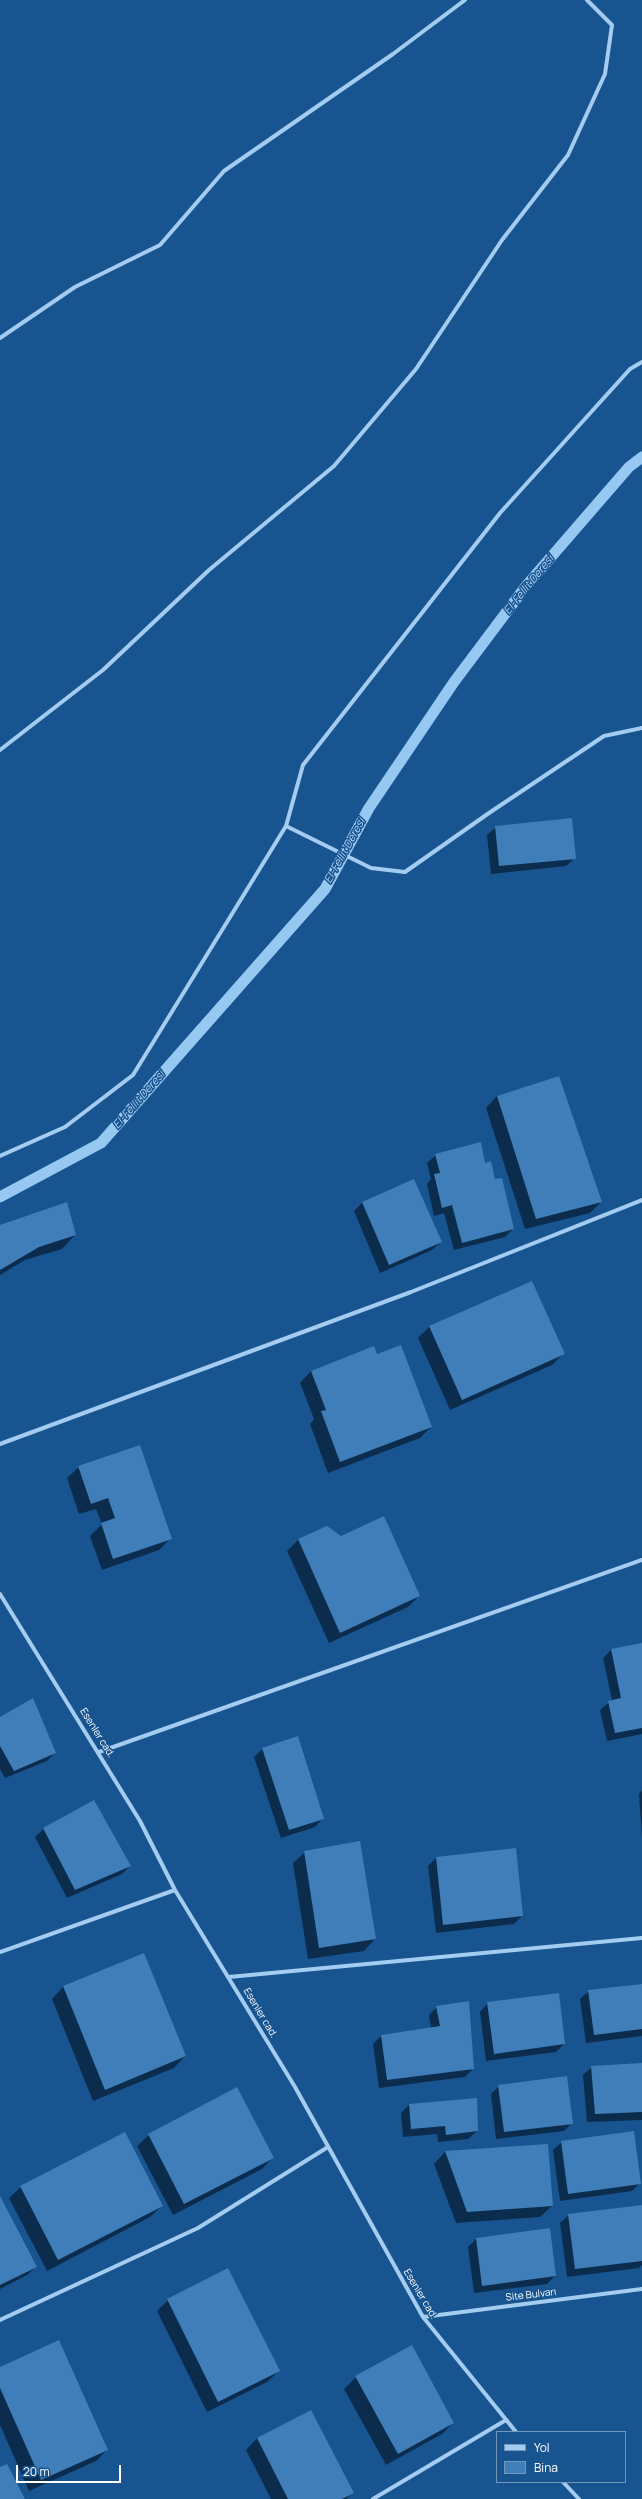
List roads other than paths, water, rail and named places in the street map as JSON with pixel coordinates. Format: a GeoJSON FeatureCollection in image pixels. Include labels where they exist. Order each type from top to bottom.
{"type":"FeatureCollection","features":[{"type":"Feature","properties":{"kind":"street"},"geometry":{"type":"LineString","coordinates":[[0,338],[75,287],[160,245],[224,171],[393,54],[465,0]]}},
{"type":"Feature","properties":{"kind":"street"},"geometry":{"type":"LineString","coordinates":[[0,750],[103,670],[209,570],[334,466],[416,369],[502,240],[568,155],[605,74],[612,25],[587,0]]}},
{"type":"Feature","properties":{"kind":"street"},"geometry":{"type":"LineString","coordinates":[[0,1156],[65,1127],[133,1075],[286,826],[303,765],[500,513],[630,369],[642,362]]}},
{"type":"Feature","properties":{"kind":"street"},"geometry":{"type":"LineString","coordinates":[[286,826],[371,868],[405,872],[489,813],[604,736],[642,728]]}},
{"type":"Feature","properties":{"kind":"street"},"geometry":{"type":"LineString","coordinates":[[0,1444],[411,1292],[642,1200]]}},
{"type":"Feature","properties":{"kind":"street"},"geometry":{"type":"LineString","coordinates":[[100,1752],[642,1560]]}},
{"type":"Feature","properties":{"kind":"street","name":"Esenler cad."},"geometry":{"type":"LineString","coordinates":[[0,1594],[100,1752],[140,1821],[175,1890],[230,1977],[295,2087],[423,2317],[515,2431]]}},
{"type":"Feature","properties":{"kind":"street"},"geometry":{"type":"LineString","coordinates":[[0,1952],[175,1890]]}},
{"type":"Feature","properties":{"kind":"street"},"geometry":{"type":"LineString","coordinates":[[230,1977],[642,1938]]}},
{"type":"Feature","properties":{"kind":"street"},"geometry":{"type":"LineString","coordinates":[[0,2320],[198,2228],[328,2147]]}},
{"type":"Feature","properties":{"kind":"street","name":"Site Bulvarı"},"geometry":{"type":"LineString","coordinates":[[423,2317],[642,2289]]}},
{"type":"Feature","properties":{"kind":"street"},"geometry":{"type":"LineString","coordinates":[[373,2499],[506,2420]]}},
{"type":"Feature","properties":{"kind":"street"},"geometry":{"type":"LineString","coordinates":[[563,2483],[579,2499]]}},
{"type":"Feature","properties":{"kind":"waterway","name":"El-Fellit Deresi"},"geometry":{"type":"LineString","coordinates":[[0,1197],[101,1143],[325,889],[369,808],[454,682],[526,586],[629,467],[642,457]]}}]}
